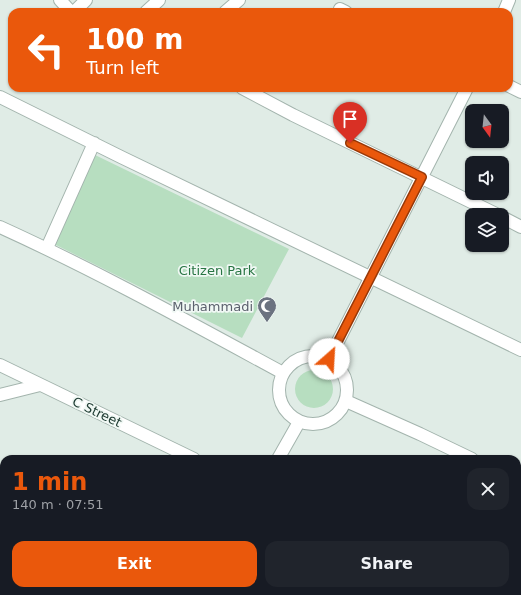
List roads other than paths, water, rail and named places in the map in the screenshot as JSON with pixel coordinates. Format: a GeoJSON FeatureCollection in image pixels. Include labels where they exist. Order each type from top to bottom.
{"type":"FeatureCollection","features":[{"type":"Feature","properties":{"kind":"street"},"geometry":{"type":"LineString","coordinates":[[60,0],[67,8]]}},
{"type":"Feature","properties":{"kind":"street"},"geometry":{"type":"LineString","coordinates":[[78,8],[86,0]]}},
{"type":"Feature","properties":{"kind":"street"},"geometry":{"type":"LineString","coordinates":[[230,8],[239,0]]}},
{"type":"Feature","properties":{"kind":"street"},"geometry":{"type":"LineString","coordinates":[[250,92],[293,115],[484,208]]}},
{"type":"Feature","properties":{"kind":"street"},"geometry":{"type":"LineString","coordinates":[[329,359],[370,276],[466,92]]}},
{"type":"Feature","properties":{"kind":"street"},"geometry":{"type":"LineString","coordinates":[[0,97],[521,350]]}},
{"type":"Feature","properties":{"kind":"street"},"geometry":{"type":"LineString","coordinates":[[47,248],[94,143]]}},
{"type":"Feature","properties":{"kind":"street"},"geometry":{"type":"LineString","coordinates":[[509,221],[521,227]]}},
{"type":"Feature","properties":{"kind":"street"},"geometry":{"type":"LineString","coordinates":[[0,227],[47,248],[130,290],[283,373]]}},
{"type":"Feature","properties":{"kind":"street"},"geometry":{"type":"LineString","coordinates":[[319,356],[329,359],[343,372],[347,381],[348,391],[346,401],[341,411],[332,419],[322,423],[310,424],[299,422],[289,415],[282,406],[279,395],[279,383],[283,373],[290,364],[298,358],[319,356]]}},
{"type":"Feature","properties":{"kind":"street","name":"C Street"},"geometry":{"type":"LineString","coordinates":[[0,365],[186,455]]}},
{"type":"Feature","properties":{"kind":"street"},"geometry":{"type":"LineString","coordinates":[[0,395],[40,385]]}},
{"type":"Feature","properties":{"kind":"street"},"geometry":{"type":"LineString","coordinates":[[346,401],[464,455]]}},
{"type":"Feature","properties":{"kind":"street"},"geometry":{"type":"LineString","coordinates":[[280,455],[299,422]]}},
{"type":"Feature","properties":{"kind":"place","name":"Muhammadi"},"geometry":{"type":"Point","coordinates":[267,323]}},
{"type":"Feature","properties":{"kind":"park label","name":"Citizen Park"},"geometry":{"type":"Point","coordinates":[217,270]}}]}
